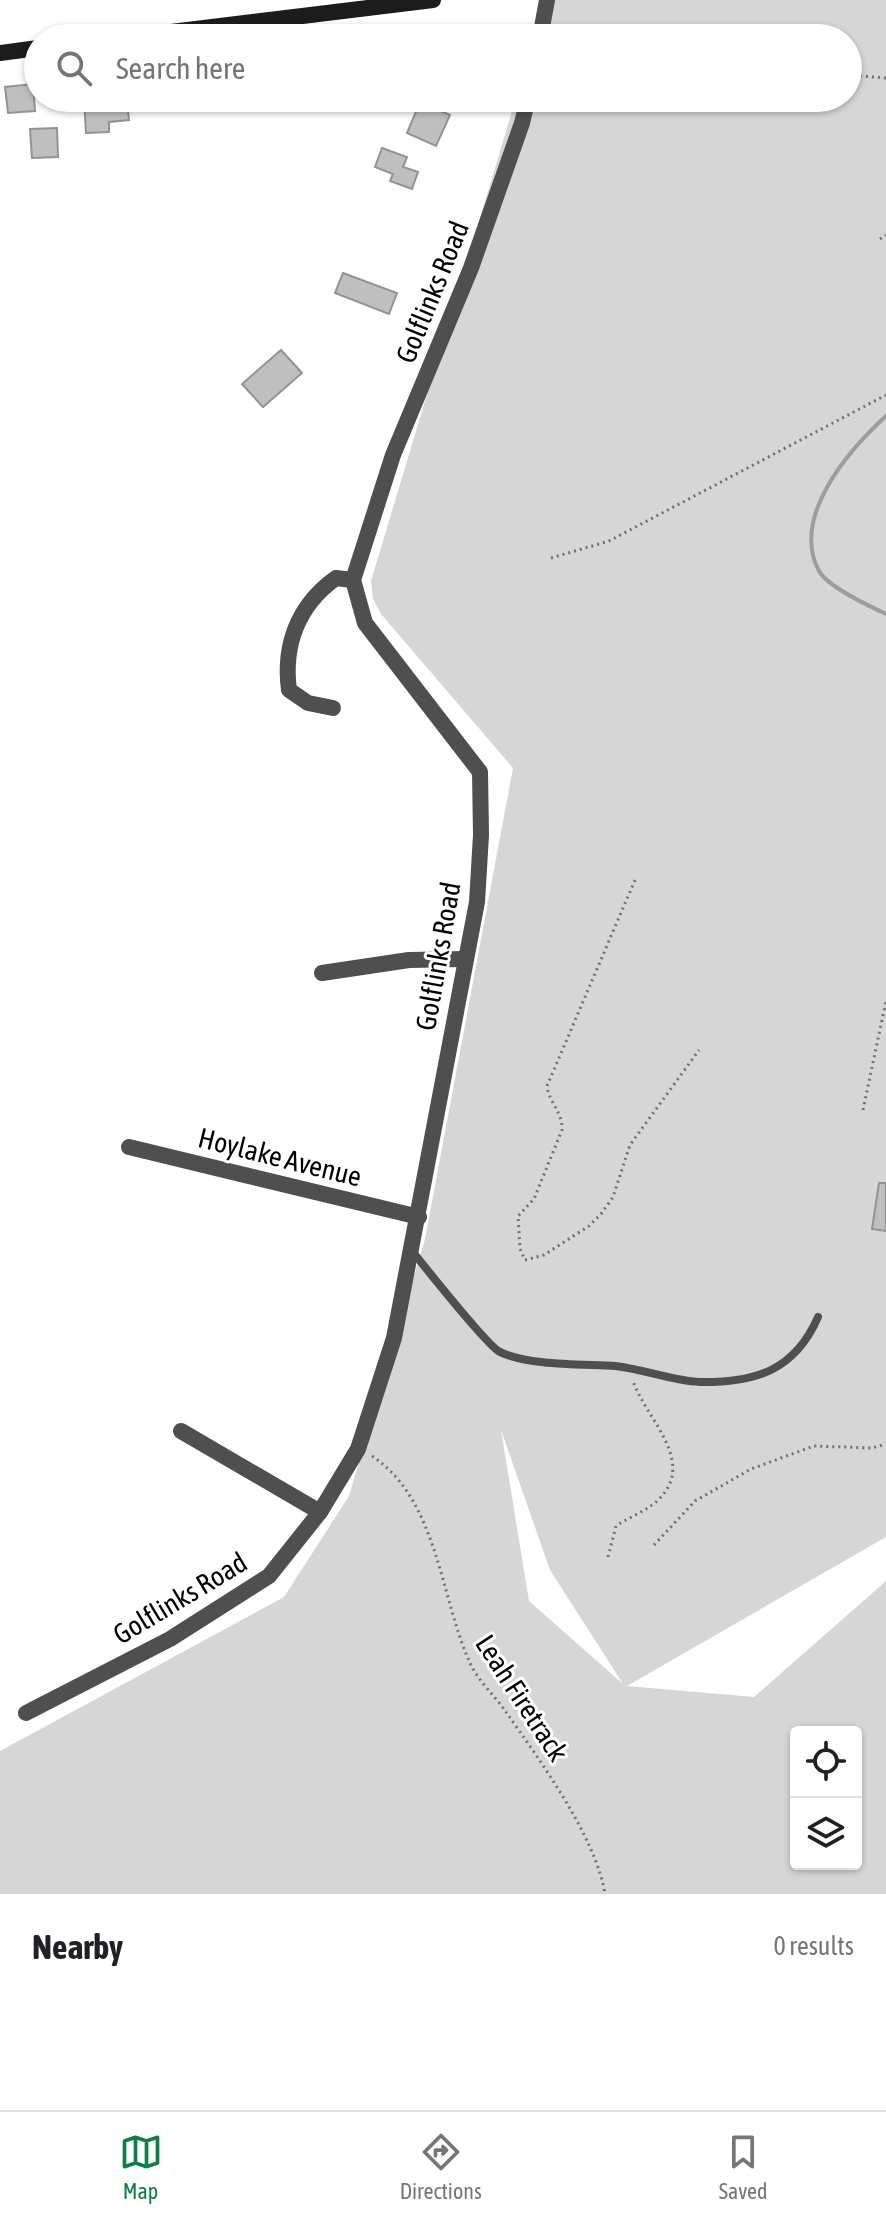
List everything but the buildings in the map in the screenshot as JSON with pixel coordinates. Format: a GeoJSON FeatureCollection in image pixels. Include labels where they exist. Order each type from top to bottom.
{"type":"FeatureCollection","features":[{"type":"Feature","properties":{"kind":"main road"},"geometry":{"type":"LineString","coordinates":[[237,24],[433,0]]}},
{"type":"Feature","properties":{"kind":"main road"},"geometry":{"type":"LineString","coordinates":[[0,53],[24,50]]}},
{"type":"Feature","properties":{"kind":"street"},"geometry":{"type":"LineString","coordinates":[[543,24],[547,0]]}},
{"type":"Feature","properties":{"kind":"street","name":"Golflinks Road"},"geometry":{"type":"LineString","coordinates":[[26,1713],[170,1639],[269,1576],[320,1512],[358,1449],[394,1338],[477,902],[481,835],[480,772],[365,623],[353,580],[393,455],[471,268],[525,112]]}},
{"type":"Feature","properties":{"kind":"street"},"geometry":{"type":"LineString","coordinates":[[333,708],[308,703],[289,690],[285,664],[295,624],[322,588],[336,578],[353,580]]}},
{"type":"Feature","properties":{"kind":"street"},"geometry":{"type":"LineString","coordinates":[[322,973],[397,961],[464,959]]}},
{"type":"Feature","properties":{"kind":"street","name":"Hoylake Avenue"},"geometry":{"type":"LineString","coordinates":[[129,1147],[419,1217]]}},
{"type":"Feature","properties":{"kind":"street"},"geometry":{"type":"LineString","coordinates":[[181,1431],[320,1512]]}},
{"type":"Feature","properties":{"kind":"lane"},"geometry":{"type":"LineString","coordinates":[[409,1248],[499,1352],[548,1362],[621,1367],[699,1382],[758,1376],[794,1357],[808,1340],[818,1317]]}},
{"type":"Feature","properties":{"kind":"path"},"geometry":{"type":"LineString","coordinates":[[862,76],[886,78]]}},
{"type":"Feature","properties":{"kind":"path"},"geometry":{"type":"LineString","coordinates":[[880,239],[886,235]]}},
{"type":"Feature","properties":{"kind":"path"},"geometry":{"type":"LineString","coordinates":[[551,558],[609,541],[886,395]]}},
{"type":"Feature","properties":{"kind":"path"},"geometry":{"type":"LineString","coordinates":[[635,880],[547,1086],[548,1097],[563,1119],[562,1130],[534,1199],[518,1216],[520,1249],[525,1260],[544,1255],[589,1226],[601,1214],[613,1197],[630,1145],[699,1050]]}},
{"type":"Feature","properties":{"kind":"path"},"geometry":{"type":"LineString","coordinates":[[863,1110],[886,1001]]}},
{"type":"Feature","properties":{"kind":"path"},"geometry":{"type":"LineString","coordinates":[[608,1557],[616,1526],[659,1499],[672,1482],[675,1464],[632,1377]]}},
{"type":"Feature","properties":{"kind":"path"},"geometry":{"type":"LineString","coordinates":[[654,1545],[695,1501],[751,1469],[814,1446],[872,1448],[886,1444]]}},
{"type":"Feature","properties":{"kind":"path","name":"Leah Firetrack"},"geometry":{"type":"LineString","coordinates":[[358,1449],[375,1458],[413,1503],[438,1559],[454,1626],[472,1667],[537,1757],[569,1808],[596,1865],[605,1894]]}},
{"type":"Feature","properties":{"kind":"shaded area"},"geometry":{"type":"Polygon","coordinates":[[[546,0],[886,0],[886,1537],[627,1686],[754,1697],[886,1581],[886,1894],[0,1894],[0,1751],[284,1597],[349,1496],[425,1239],[513,768],[381,614],[373,599],[371,581],[512,112],[862,112],[862,24],[538,24],[546,0]],[[501,1430],[529,1601],[623,1684],[550,1570],[501,1430]]]}},
{"type":"Feature","properties":{"kind":"waterway"},"geometry":{"type":"LineString","coordinates":[[886,416],[841,466],[818,507],[812,529],[812,550],[824,577],[850,596],[886,614]]}}]}
